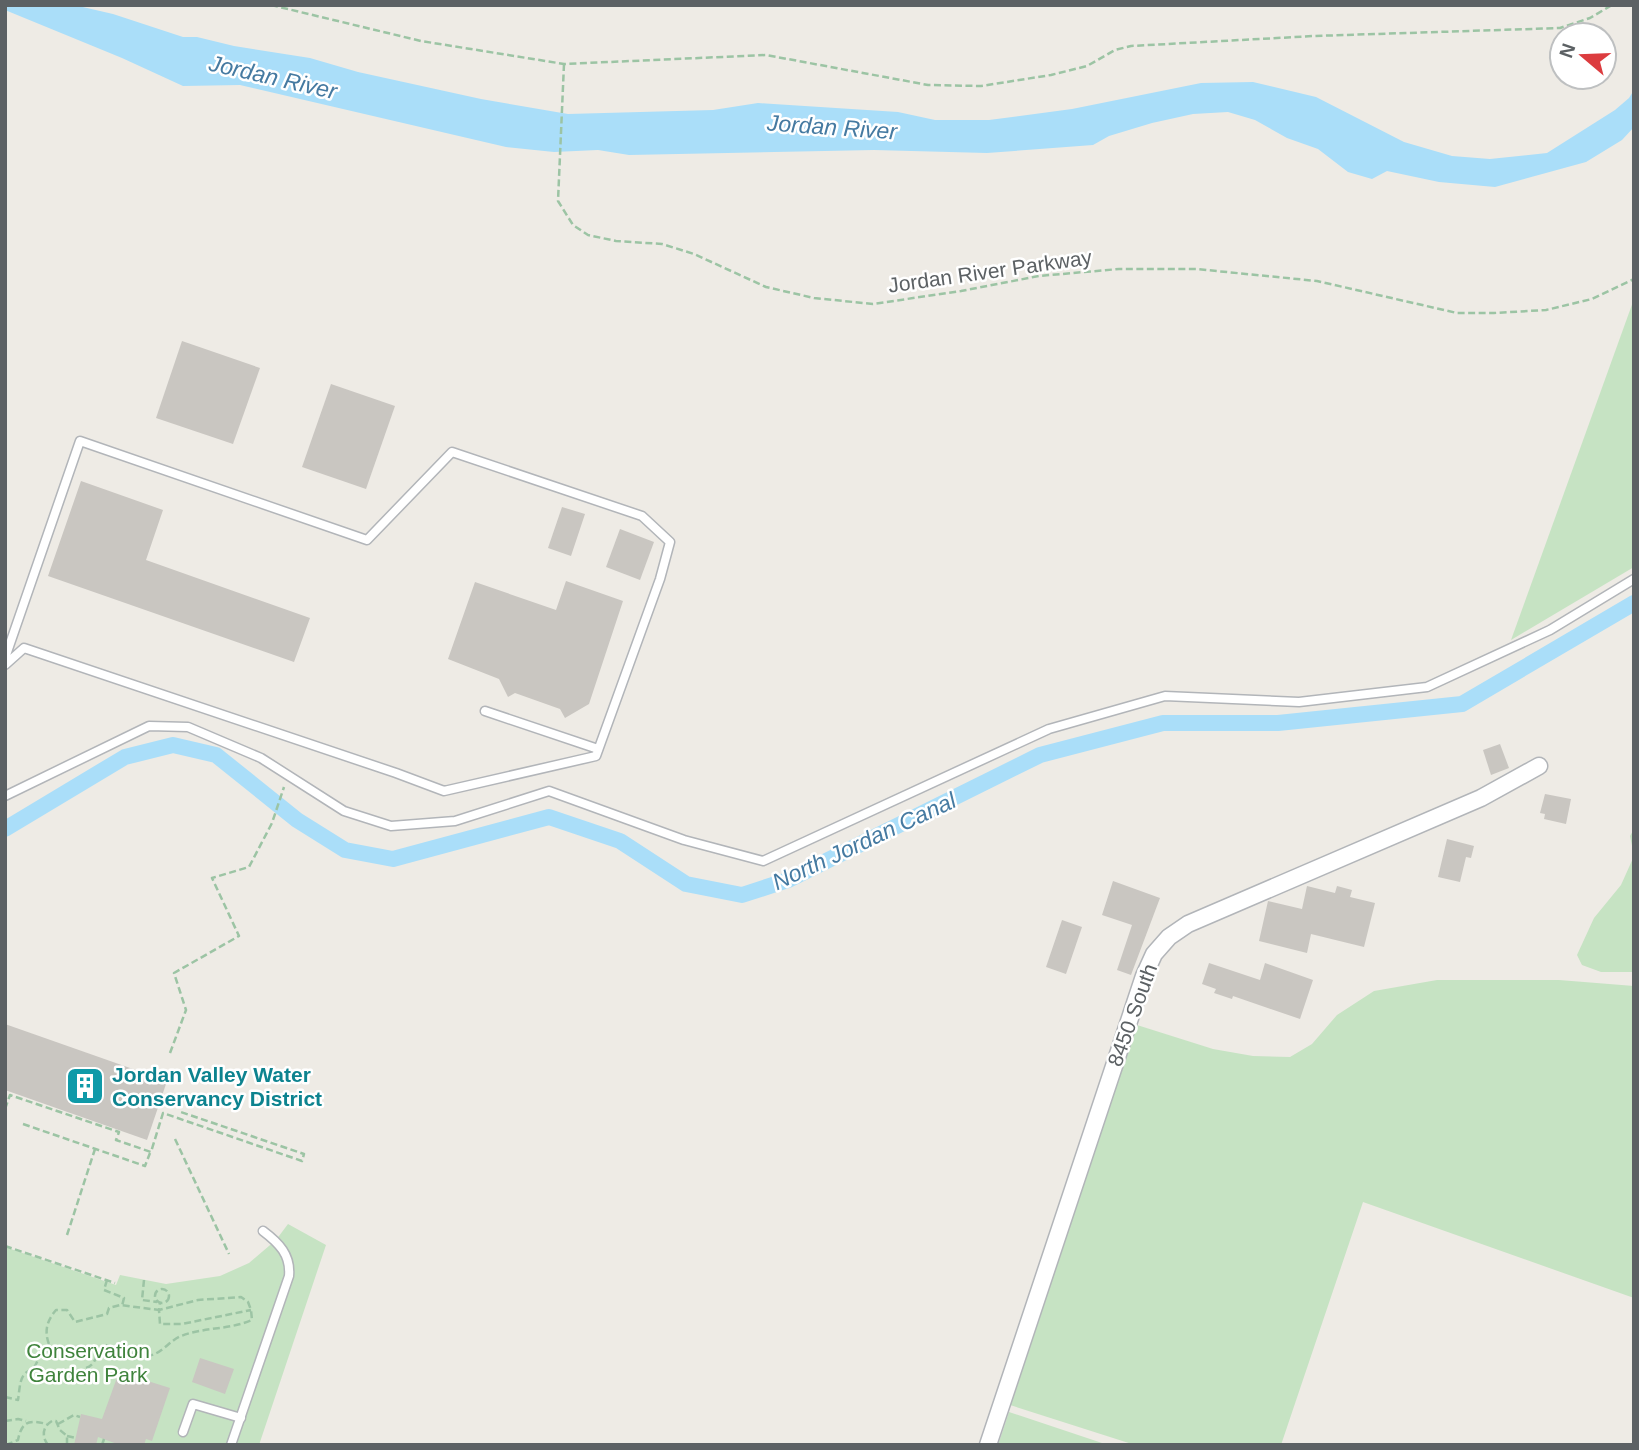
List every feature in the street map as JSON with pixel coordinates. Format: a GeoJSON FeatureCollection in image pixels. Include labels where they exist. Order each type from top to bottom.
{"type":"FeatureCollection","features":[{"type":"Feature","properties":{"kind":"street","name":"8450 South"},"geometry":{"type":"LineString","coordinates":[[988,1445],[1127,1025],[1154,954],[1169,937],[1188,924],[1480,798],[1538,766]]}},
{"type":"Feature","properties":{"kind":"lane"},"geometry":{"type":"LineString","coordinates":[[5,658],[80,441],[367,540],[452,452],[642,516],[670,542],[660,579],[596,756],[444,791],[24,648],[5,665]]}},
{"type":"Feature","properties":{"kind":"lane"},"geometry":{"type":"LineString","coordinates":[[5,796],[149,726],[188,727],[261,758],[344,811],[391,826],[455,821],[549,791],[684,840],[763,861],[1049,729],[1165,696],[1299,702],[1427,687],[1550,630],[1634,579]]}},
{"type":"Feature","properties":{"kind":"lane"},"geometry":{"type":"LineString","coordinates":[[485,711],[598,749]]}},
{"type":"Feature","properties":{"kind":"lane"},"geometry":{"type":"LineString","coordinates":[[231,1445],[289,1276],[288,1257],[276,1240],[263,1231]]}},
{"type":"Feature","properties":{"kind":"lane"},"geometry":{"type":"LineString","coordinates":[[183,1432],[193,1404],[241,1418]]}},
{"type":"Feature","properties":{"kind":"path"},"geometry":{"type":"LineString","coordinates":[[271,5],[421,41],[564,64],[766,55],[928,85],[981,86],[1087,66],[1115,50],[1132,46],[1314,36],[1560,28],[1590,18],[1612,5]]}},
{"type":"Feature","properties":{"kind":"path","name":"Jordan River Parkway"},"geometry":{"type":"LineString","coordinates":[[564,64],[558,201],[573,225],[588,235],[616,241],[662,243],[694,254],[766,287],[814,298],[873,304],[1039,276],[1119,269],[1196,269],[1317,281],[1444,310],[1494,313],[1546,310],[1592,299],[1634,279]]}},
{"type":"Feature","properties":{"kind":"path"},"geometry":{"type":"LineString","coordinates":[[170,1053],[186,1010],[174,974],[239,936],[212,878],[249,867],[272,822],[284,789]]}},
{"type":"Feature","properties":{"kind":"path"},"geometry":{"type":"LineString","coordinates":[[5,1109],[10,1095],[119,1132],[116,1140],[151,1152]]}},
{"type":"Feature","properties":{"kind":"path"},"geometry":{"type":"LineString","coordinates":[[23,1124],[145,1166],[163,1113],[302,1161],[304,1154],[178,1111]]}},
{"type":"Feature","properties":{"kind":"path"},"geometry":{"type":"LineString","coordinates":[[175,1139],[229,1254]]}},
{"type":"Feature","properties":{"kind":"path"},"geometry":{"type":"LineString","coordinates":[[67,1235],[95,1149]]}},
{"type":"Feature","properties":{"kind":"path"},"geometry":{"type":"LineString","coordinates":[[5,1246],[115,1283]]}},
{"type":"Feature","properties":{"kind":"path"},"geometry":{"type":"LineString","coordinates":[[107,1280],[104,1290],[124,1298],[122,1306]]}},
{"type":"Feature","properties":{"kind":"path"},"geometry":{"type":"LineString","coordinates":[[144,1280],[142,1300],[159,1302],[160,1324],[182,1324],[251,1310]]}},
{"type":"Feature","properties":{"kind":"path"},"geometry":{"type":"LineString","coordinates":[[5,1398],[18,1400],[23,1374],[33,1370],[38,1358],[51,1349],[46,1330],[56,1310],[67,1310],[75,1322],[100,1317],[107,1314],[109,1308],[122,1306],[159,1310],[198,1300],[241,1297],[248,1302],[252,1320],[237,1326],[179,1336],[155,1354],[147,1356],[128,1354],[105,1345],[94,1363],[86,1368]]}},
{"type":"Feature","properties":{"kind":"path"},"geometry":{"type":"LineString","coordinates":[[58,1424],[74,1415],[80,1417]]}},
{"type":"Feature","properties":{"kind":"path"},"geometry":{"type":"LineString","coordinates":[[5,1421],[18,1419],[47,1424]]}},
{"type":"Feature","properties":{"kind":"path"},"geometry":{"type":"LineString","coordinates":[[6,1445],[18,1440],[19,1432],[27,1421]]}},
{"type":"Feature","properties":{"kind":"path"},"geometry":{"type":"LineString","coordinates":[[42,1445],[47,1424],[52,1421],[58,1424],[67,1436],[76,1438]]}},
{"type":"Feature","properties":{"kind":"path"},"geometry":{"type":"LineString","coordinates":[[67,1436],[67,1445]]}},
{"type":"Feature","properties":{"kind":"path"},"geometry":{"type":"LineString","coordinates":[[44,1438],[48,1445]]}},
{"type":"Feature","properties":{"kind":"path"},"geometry":{"type":"LineString","coordinates":[[102,1445],[104,1439]]}},
{"type":"Feature","properties":{"kind":"green space"},"geometry":{"type":"Polygon","coordinates":[[[1634,299],[1634,567],[1511,640],[1634,299]]]}},
{"type":"Feature","properties":{"kind":"green space"},"geometry":{"type":"Polygon","coordinates":[[[1634,829],[1634,856],[1630,836],[1634,829]]]}},
{"type":"Feature","properties":{"kind":"green space"},"geometry":{"type":"Polygon","coordinates":[[[1634,856],[1634,972],[1601,972],[1582,965],[1577,955],[1594,918],[1621,885],[1634,856]]]}},
{"type":"Feature","properties":{"kind":"green space"},"geometry":{"type":"Polygon","coordinates":[[[1437,980],[1559,980],[1634,986],[1634,1298],[1363,1202],[1281,1445],[1135,1445],[1007,1404],[1137,1025],[1213,1049],[1253,1056],[1290,1057],[1312,1044],[1337,1015],[1374,991],[1437,980]]]}},
{"type":"Feature","properties":{"kind":"green space","name":"Conservation Garden Park"},"geometry":{"type":"Polygon","coordinates":[[[288,1224],[326,1245],[259,1445],[5,1445],[5,1247],[116,1285],[120,1275],[166,1284],[220,1276],[249,1263],[276,1240],[288,1224]]]}},
{"type":"Feature","properties":{"kind":"green space"},"geometry":{"type":"Polygon","coordinates":[[[1009,1412],[1108,1445],[998,1445],[1009,1412]]]}},
{"type":"Feature","properties":{"kind":"water","name":"Jordan River"},"geometry":{"type":"Polygon","coordinates":[[[5,5],[74,5],[113,14],[183,37],[197,37],[310,58],[358,72],[481,99],[568,114],[713,110],[758,103],[898,112],[935,120],[989,120],[1072,109],[1201,83],[1253,82],[1316,97],[1404,142],[1452,156],[1490,159],[1547,153],[1615,110],[1634,90],[1634,127],[1622,140],[1586,162],[1495,187],[1439,182],[1387,171],[1372,179],[1348,172],[1318,149],[1287,138],[1255,120],[1228,112],[1193,114],[1152,123],[1109,136],[1093,145],[987,153],[874,150],[629,155],[598,150],[554,152],[506,147],[240,85],[183,86],[5,10],[5,5]]]}},
{"type":"Feature","properties":{"kind":"building"},"geometry":{"type":"Polygon","coordinates":[[[182,341],[260,368],[233,444],[156,418],[182,341]]]}},
{"type":"Feature","properties":{"kind":"building"},"geometry":{"type":"Polygon","coordinates":[[[331,384],[395,406],[366,489],[302,467],[331,384]]]}},
{"type":"Feature","properties":{"kind":"building"},"geometry":{"type":"Polygon","coordinates":[[[81,481],[163,510],[146,560],[310,618],[294,662],[48,576],[81,481]]]}},
{"type":"Feature","properties":{"kind":"building"},"geometry":{"type":"Polygon","coordinates":[[[562,507],[585,514],[571,556],[548,548],[562,507]]]}},
{"type":"Feature","properties":{"kind":"building"},"geometry":{"type":"Polygon","coordinates":[[[620,529],[654,542],[640,580],[606,567],[620,529]]]}},
{"type":"Feature","properties":{"kind":"building"},"geometry":{"type":"Polygon","coordinates":[[[566,581],[623,601],[589,704],[565,718],[560,709],[515,693],[508,697],[499,679],[448,659],[475,582],[556,610],[566,581]]]}},
{"type":"Feature","properties":{"kind":"building"},"geometry":{"type":"Polygon","coordinates":[[[1500,744],[1509,768],[1491,775],[1483,750],[1500,744]]]}},
{"type":"Feature","properties":{"kind":"building"},"geometry":{"type":"Polygon","coordinates":[[[1545,794],[1571,799],[1566,824],[1544,819],[1545,814],[1540,813],[1545,794]]]}},
{"type":"Feature","properties":{"kind":"building"},"geometry":{"type":"Polygon","coordinates":[[[1447,839],[1474,846],[1471,858],[1466,857],[1460,882],[1438,877],[1447,839]]]}},
{"type":"Feature","properties":{"kind":"building"},"geometry":{"type":"Polygon","coordinates":[[[1113,881],[1160,898],[1131,975],[1117,970],[1132,925],[1102,915],[1113,881]]]}},
{"type":"Feature","properties":{"kind":"building"},"geometry":{"type":"Polygon","coordinates":[[[1307,886],[1335,893],[1337,886],[1352,890],[1350,897],[1375,903],[1364,947],[1311,934],[1307,953],[1259,941],[1268,901],[1302,909],[1307,886]]]}},
{"type":"Feature","properties":{"kind":"building"},"geometry":{"type":"Polygon","coordinates":[[[1062,920],[1082,927],[1066,974],[1046,967],[1062,920]]]}},
{"type":"Feature","properties":{"kind":"building"},"geometry":{"type":"Polygon","coordinates":[[[1209,963],[1260,980],[1265,963],[1313,980],[1300,1019],[1233,996],[1232,999],[1214,993],[1216,989],[1202,984],[1209,963]]]}},
{"type":"Feature","properties":{"kind":"building","name":"Jordan Valley Water Conservancy District"},"geometry":{"type":"Polygon","coordinates":[[[5,1024],[167,1081],[147,1140],[5,1090],[5,1024]]]}},
{"type":"Feature","properties":{"kind":"building"},"geometry":{"type":"Polygon","coordinates":[[[200,1358],[234,1369],[225,1394],[192,1382],[200,1358]]]}},
{"type":"Feature","properties":{"kind":"building"},"geometry":{"type":"Polygon","coordinates":[[[119,1372],[170,1388],[152,1441],[146,1439],[144,1445],[120,1445],[98,1437],[96,1445],[74,1445],[81,1414],[102,1419],[119,1372]]]}},
{"type":"Feature","properties":{"kind":"waterway","name":"North Jordan Canal"},"geometry":{"type":"LineString","coordinates":[[5,829],[125,757],[173,745],[216,755],[297,820],[345,850],[393,859],[549,817],[620,841],[686,884],[742,895],[788,880],[1040,755],[1163,723],[1278,723],[1462,704],[1634,603]]}},
{"type":"Feature","properties":{"kind":"place","name":"Jordan Valley Water Conservancy District"},"geometry":{"type":"Point","coordinates":[85,1086]}}]}
